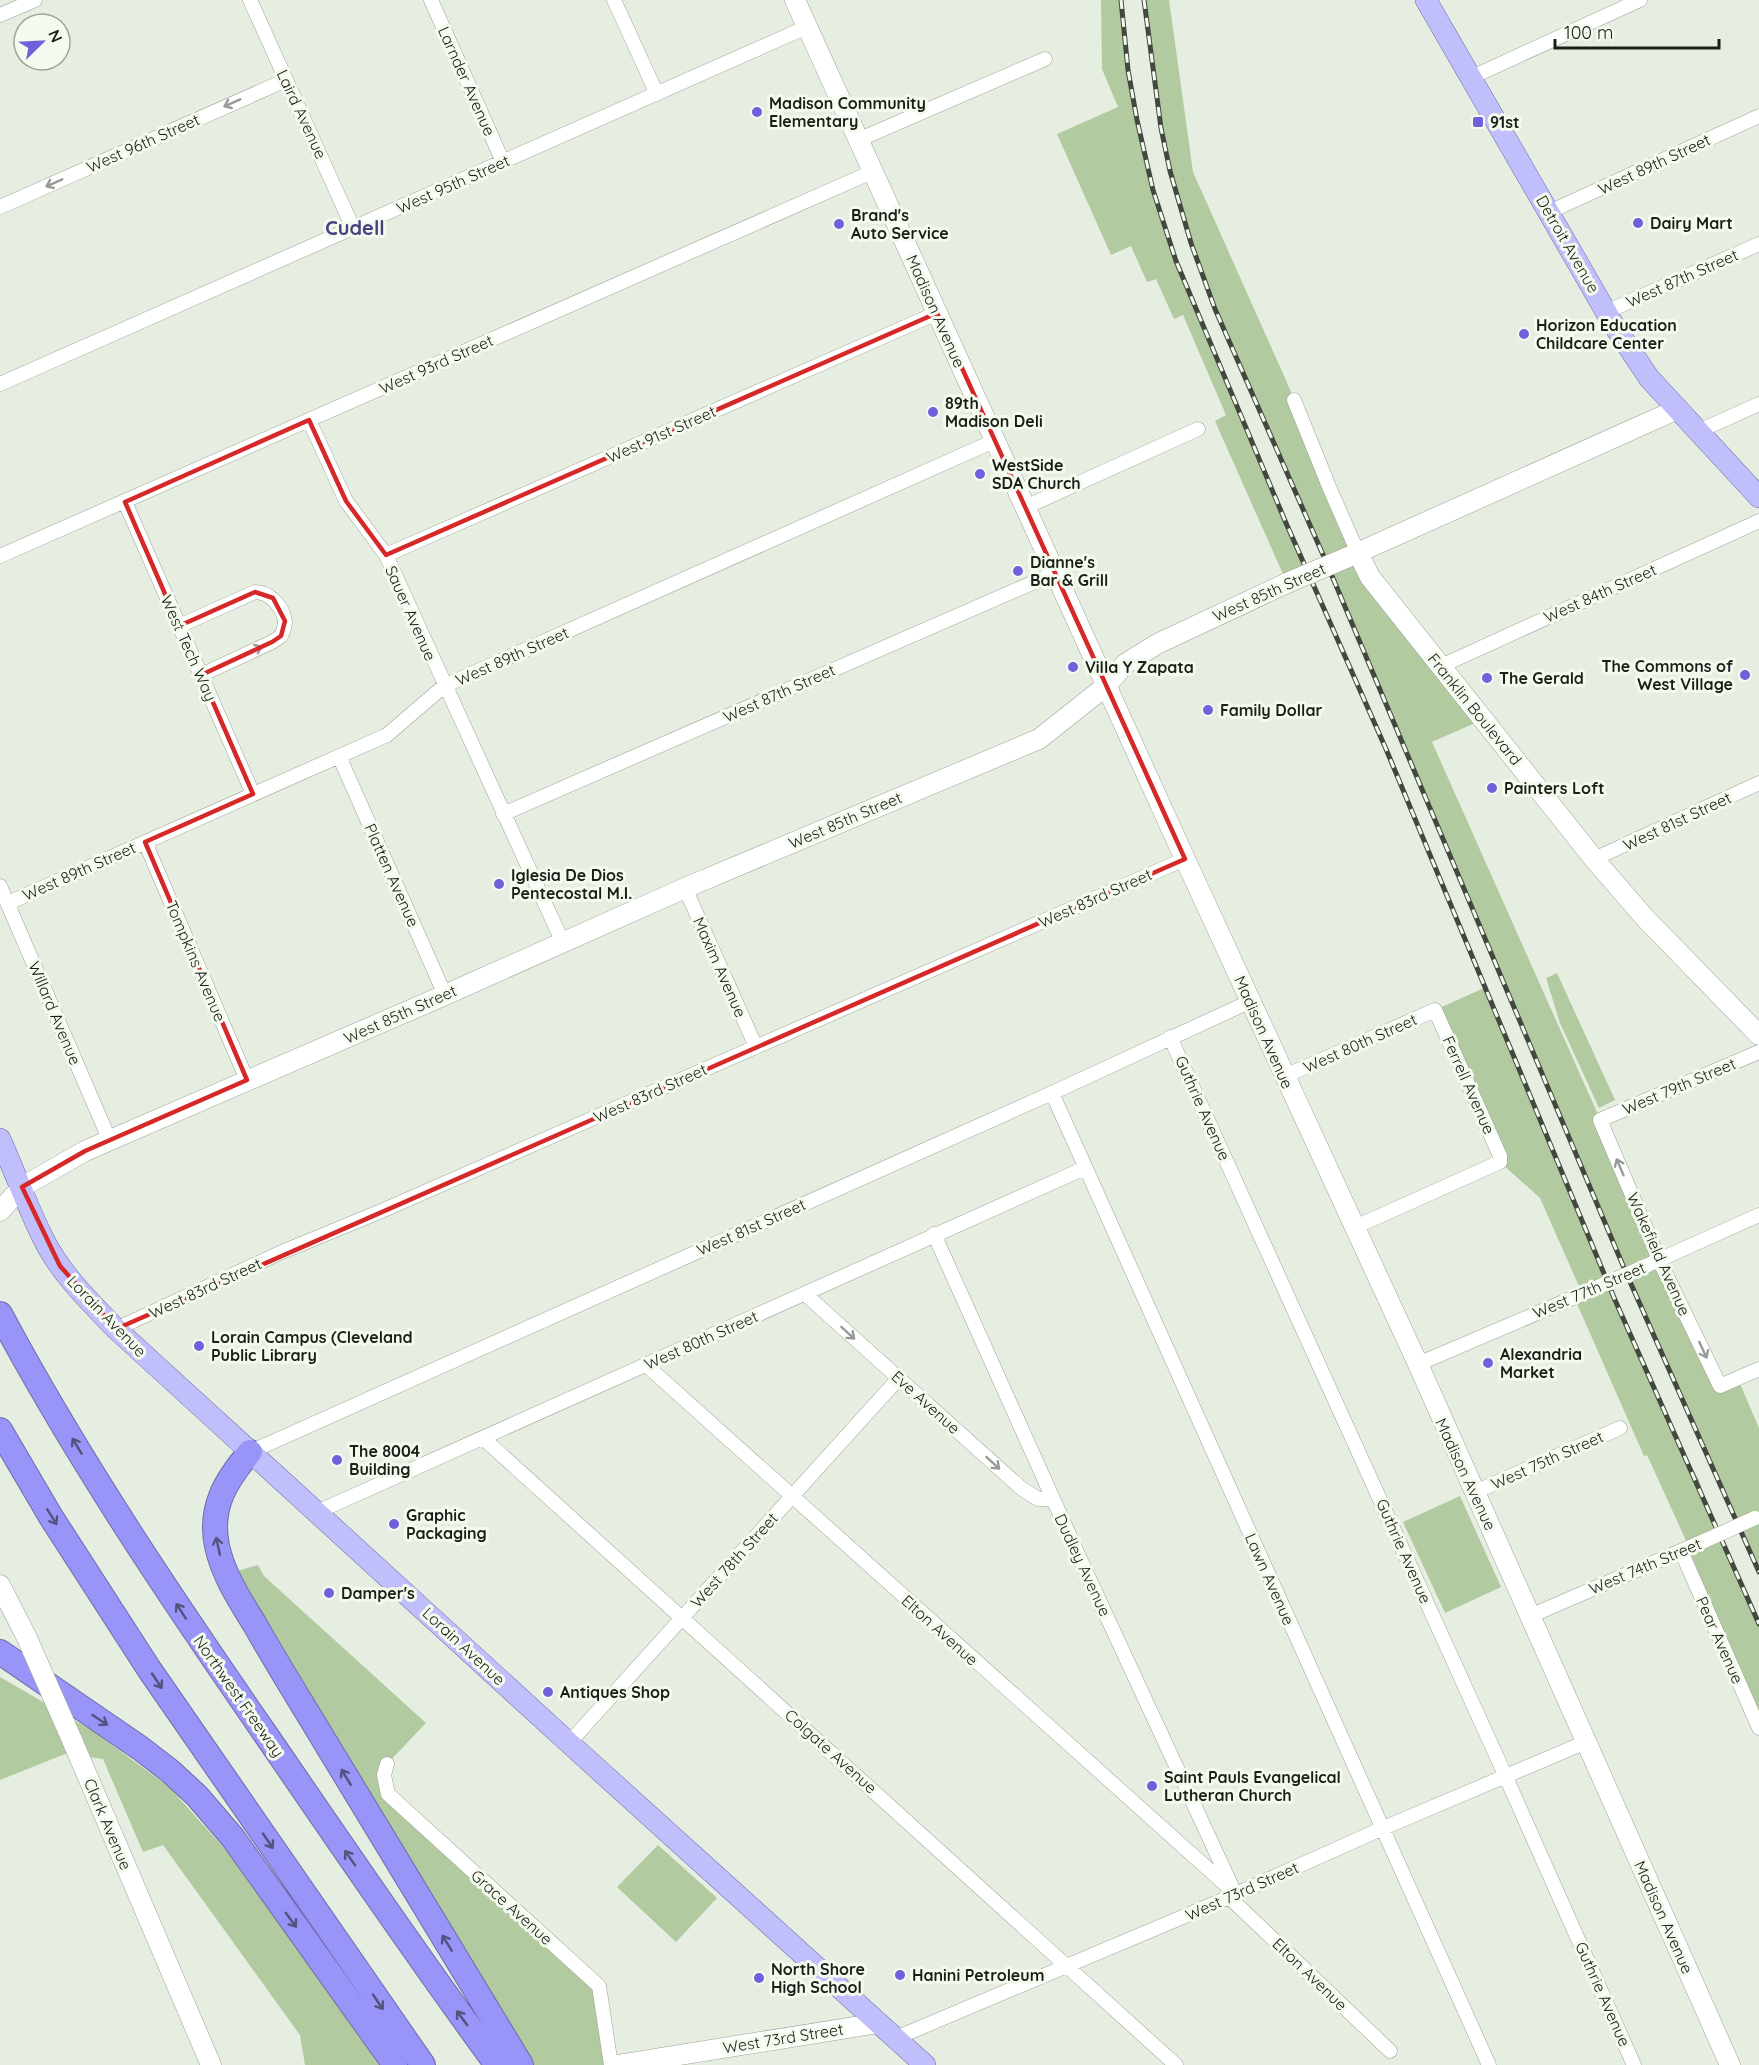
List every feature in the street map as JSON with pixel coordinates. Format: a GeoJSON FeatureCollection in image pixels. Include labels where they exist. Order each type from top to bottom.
{"type":"FeatureCollection","features":[{"type":"Feature","properties":{"kind":"highway","name":"Northwest Freeway"},"geometry":{"type":"LineString","coordinates":[[0,1314],[20,1352],[97,1480],[191,1627],[425,1967],[497,2065]]}},
{"type":"Feature","properties":{"kind":"highway"},"geometry":{"type":"LineString","coordinates":[[0,1430],[51,1517],[149,1669],[423,2065]]}},
{"type":"Feature","properties":{"kind":"highway"},"geometry":{"type":"LineString","coordinates":[[250,1452],[228,1480],[217,1507],[215,1524],[217,1545],[227,1574],[269,1650],[521,2065]]}},
{"type":"Feature","properties":{"kind":"highway"},"geometry":{"type":"LineString","coordinates":[[0,1652],[140,1748],[197,1796],[233,1838],[395,2065]]}},
{"type":"Feature","properties":{"kind":"main road","name":"Detroit Avenue"},"geometry":{"type":"LineString","coordinates":[[1426,0],[1606,312],[1649,378],[1759,497]]}},
{"type":"Feature","properties":{"kind":"main road","name":"Lorain Avenue"},"geometry":{"type":"LineString","coordinates":[[0,1139],[43,1239],[83,1296],[116,1329],[569,1743],[926,2065]]}},
{"type":"Feature","properties":{"kind":"street"},"geometry":{"type":"LineString","coordinates":[[7,8],[35,0]]}},
{"type":"Feature","properties":{"kind":"street","name":"Laird Avenue"},"geometry":{"type":"LineString","coordinates":[[250,0],[353,228]]}},
{"type":"Feature","properties":{"kind":"street","name":"Larnder Avenue"},"geometry":{"type":"LineString","coordinates":[[431,0],[503,162]]}},
{"type":"Feature","properties":{"kind":"street"},"geometry":{"type":"LineString","coordinates":[[614,0],[657,94]]}},
{"type":"Feature","properties":{"kind":"street","name":"Madison Avenue"},"geometry":{"type":"LineString","coordinates":[[795,0],[1353,1228],[1418,1364],[1730,2065]]}},
{"type":"Feature","properties":{"kind":"street"},"geometry":{"type":"LineString","coordinates":[[1472,77],[1640,0]]}},
{"type":"Feature","properties":{"kind":"street","name":"West 95th Street"},"geometry":{"type":"LineString","coordinates":[[0,384],[807,27]]}},
{"type":"Feature","properties":{"kind":"street"},"geometry":{"type":"LineString","coordinates":[[858,140],[1045,60]]}},
{"type":"Feature","properties":{"kind":"street","name":"West 96th Street"},"geometry":{"type":"LineString","coordinates":[[0,207],[286,80]]}},
{"type":"Feature","properties":{"kind":"street","name":"West 89th Street"},"geometry":{"type":"LineString","coordinates":[[1549,212],[1759,116]]}},
{"type":"Feature","properties":{"kind":"street","name":"West 93rd Street"},"geometry":{"type":"LineString","coordinates":[[0,556],[872,172]]}},
{"type":"Feature","properties":{"kind":"street","name":"West 87th Street"},"geometry":{"type":"LineString","coordinates":[[1606,312],[1759,244]]}},
{"type":"Feature","properties":{"kind":"street","name":"West 91st Street"},"geometry":{"type":"LineString","coordinates":[[386,555],[937,313]]}},
{"type":"Feature","properties":{"kind":"street","name":"Franklin Boulevard"},"geometry":{"type":"LineString","coordinates":[[1294,400],[1352,555],[1594,859],[1645,918],[1759,1035]]}},
{"type":"Feature","properties":{"kind":"street"},"geometry":{"type":"LineString","coordinates":[[1699,431],[1759,404]]}},
{"type":"Feature","properties":{"kind":"street","name":"West 85th Street"},"geometry":{"type":"LineString","coordinates":[[0,1210],[22,1187],[85,1151],[685,888],[1039,739],[1106,686],[1125,664],[1157,644],[1287,583],[1678,409]]}},
{"type":"Feature","properties":{"kind":"street","name":"Sauer Avenue"},"geometry":{"type":"LineString","coordinates":[[309,420],[346,501],[386,555],[563,943]]}},
{"type":"Feature","properties":{"kind":"street"},"geometry":{"type":"LineString","coordinates":[[1026,507],[1198,429]]}},
{"type":"Feature","properties":{"kind":"street","name":"West 89th Street"},"geometry":{"type":"LineString","coordinates":[[5,902],[387,735],[444,686],[994,441]]}},
{"type":"Feature","properties":{"kind":"street","name":"West Tech Way"},"geometry":{"type":"LineString","coordinates":[[125,502],[253,794]]}},
{"type":"Feature","properties":{"kind":"street","name":"West 84th Street"},"geometry":{"type":"LineString","coordinates":[[1441,666],[1759,521]]}},
{"type":"Feature","properties":{"kind":"street","name":"West 87th Street"},"geometry":{"type":"LineString","coordinates":[[503,814],[1055,573]]}},
{"type":"Feature","properties":{"kind":"street"},"geometry":{"type":"LineString","coordinates":[[179,626],[255,592],[261,592],[273,598],[285,621],[281,636],[272,642],[201,675]]}},
{"type":"Feature","properties":{"kind":"street","name":"Platten Avenue"},"geometry":{"type":"LineString","coordinates":[[339,756],[445,995]]}},
{"type":"Feature","properties":{"kind":"street","name":"West 81st Street"},"geometry":{"type":"LineString","coordinates":[[1594,859],[1759,783]]}},
{"type":"Feature","properties":{"kind":"street","name":"Tompkins Avenue"},"geometry":{"type":"LineString","coordinates":[[145,842],[247,1080]]}},
{"type":"Feature","properties":{"kind":"street","name":"West 83rd Street"},"geometry":{"type":"LineString","coordinates":[[116,1329],[282,1252],[380,1212],[1185,859]]}},
{"type":"Feature","properties":{"kind":"street","name":"Willard Avenue"},"geometry":{"type":"LineString","coordinates":[[0,885],[5,902],[110,1141]]}},
{"type":"Feature","properties":{"kind":"street","name":"Maxim Avenue"},"geometry":{"type":"LineString","coordinates":[[685,888],[756,1047]]}},
{"type":"Feature","properties":{"kind":"street","name":"West 81st Street"},"geometry":{"type":"LineString","coordinates":[[250,1452],[1052,1093],[1251,1001]]}},
{"type":"Feature","properties":{"kind":"street","name":"West 80th Street"},"geometry":{"type":"LineString","coordinates":[[1285,1076],[1435,1010]]}},
{"type":"Feature","properties":{"kind":"street","name":"Ferrell Avenue"},"geometry":{"type":"LineString","coordinates":[[1353,1228],[1500,1162],[1500,1156],[1435,1010]]}},
{"type":"Feature","properties":{"kind":"street","name":"Guthrie Avenue"},"geometry":{"type":"LineString","coordinates":[[1170,1037],[1634,2065]]}},
{"type":"Feature","properties":{"kind":"street","name":"West 79th Street"},"geometry":{"type":"LineString","coordinates":[[1600,1120],[1759,1052]]}},
{"type":"Feature","properties":{"kind":"street","name":"Lawn Avenue"},"geometry":{"type":"LineString","coordinates":[[1052,1093],[1489,2065]]}},
{"type":"Feature","properties":{"kind":"street","name":"Wakefield Avenue"},"geometry":{"type":"LineString","coordinates":[[1600,1120],[1654,1262],[1720,1386],[1759,1369]]}},
{"type":"Feature","properties":{"kind":"street","name":"West 80th Street"},"geometry":{"type":"LineString","coordinates":[[317,1512],[1085,1168]]}},
{"type":"Feature","properties":{"kind":"street","name":"West 77th Street"},"geometry":{"type":"LineString","coordinates":[[1418,1364],[1759,1215]]}},
{"type":"Feature","properties":{"kind":"street","name":"Dudley Avenue"},"geometry":{"type":"LineString","coordinates":[[934,1234],[1232,1895]]}},
{"type":"Feature","properties":{"kind":"street","name":"Eve Avenue"},"geometry":{"type":"LineString","coordinates":[[805,1294],[1021,1488],[1038,1498],[1053,1499]]}},
{"type":"Feature","properties":{"kind":"street","name":"Elton Avenue"},"geometry":{"type":"LineString","coordinates":[[645,1365],[1232,1895],[1390,2051]]}},
{"type":"Feature","properties":{"kind":"street","name":"West 78th Street"},"geometry":{"type":"LineString","coordinates":[[569,1743],[899,1378]]}},
{"type":"Feature","properties":{"kind":"street","name":"West 75th Street"},"geometry":{"type":"LineString","coordinates":[[1475,1492],[1620,1428]]}},
{"type":"Feature","properties":{"kind":"street","name":"Colgate Avenue"},"geometry":{"type":"LineString","coordinates":[[484,1439],[1176,2065]]}},
{"type":"Feature","properties":{"kind":"street","name":"West 74th Street"},"geometry":{"type":"LineString","coordinates":[[1530,1616],[1757,1517]]}},
{"type":"Feature","properties":{"kind":"street","name":"Pear Avenue"},"geometry":{"type":"LineString","coordinates":[[1681,1551],[1759,1728]]}},
{"type":"Feature","properties":{"kind":"street","name":"Clark Avenue"},"geometry":{"type":"LineString","coordinates":[[0,1584],[27,1638],[72,1740],[212,2065]]}},
{"type":"Feature","properties":{"kind":"street","name":"West 73rd Street"},"geometry":{"type":"LineString","coordinates":[[896,2038],[1586,1742]]}},
{"type":"Feature","properties":{"kind":"street","name":"Grace Avenue"},"geometry":{"type":"LineString","coordinates":[[387,1764],[384,1775],[388,1794],[599,1986],[611,2065]]}},
{"type":"Feature","properties":{"kind":"street","name":"West 73rd Street"},"geometry":{"type":"LineString","coordinates":[[617,2065],[674,2060],[879,2023]]}},
{"type":"Feature","properties":{"kind":"highlighted area"},"geometry":{"type":"Polygon","coordinates":[[[937,313],[1185,859],[116,1329],[60,1266],[22,1187],[85,1151],[247,1080],[145,842],[253,794],[201,675],[272,642],[281,636],[285,621],[273,598],[255,592],[179,626],[125,502],[309,420],[346,501],[386,555],[937,313]]]}},
{"type":"Feature","properties":{"kind":"green space"},"geometry":{"type":"Polygon","coordinates":[[[1101,0],[1121,0],[1136,115],[1160,211],[1202,325],[1308,574],[1287,583],[1215,421],[1226,415],[1183,315],[1174,319],[1156,279],[1147,282],[1131,246],[1111,255],[1057,134],[1118,107],[1102,69],[1101,0]]]}},
{"type":"Feature","properties":{"kind":"green space"},"geometry":{"type":"Polygon","coordinates":[[[1144,0],[1169,0],[1193,172],[1285,378],[1358,553],[1484,719],[1432,742],[1719,1386],[1738,1379],[1759,1428],[1759,1572],[1627,1275],[1324,557],[1215,309],[1191,243],[1170,171],[1161,128],[1144,0]]]}},
{"type":"Feature","properties":{"kind":"green space"},"geometry":{"type":"Polygon","coordinates":[[[1557,973],[1615,1100],[1599,1108],[1560,1023],[1546,978],[1557,973]]]}},
{"type":"Feature","properties":{"kind":"green space"},"geometry":{"type":"Polygon","coordinates":[[[1484,988],[1615,1300],[1680,1447],[1699,1480],[1710,1515],[1759,1624],[1759,1728],[1681,1551],[1689,1547],[1647,1455],[1644,1456],[1574,1297],[1582,1293],[1540,1198],[1500,1162],[1435,1010],[1484,988]]]}},
{"type":"Feature","properties":{"kind":"green space"},"geometry":{"type":"Polygon","coordinates":[[[1460,1496],[1501,1587],[1445,1613],[1403,1522],[1460,1496]]]}},
{"type":"Feature","properties":{"kind":"green space"},"geometry":{"type":"Polygon","coordinates":[[[258,1565],[264,1576],[426,1723],[387,1764],[388,1794],[599,1986],[611,2065],[521,2065],[227,1574],[258,1565]]]}},
{"type":"Feature","properties":{"kind":"green space"},"geometry":{"type":"Polygon","coordinates":[[[0,1677],[93,1731],[169,1787],[233,1858],[379,2065],[305,2065],[300,2035],[163,1845],[143,1852],[103,1759],[65,1754],[0,1780],[0,1677]]]}},
{"type":"Feature","properties":{"kind":"green space"},"geometry":{"type":"Polygon","coordinates":[[[658,1845],[717,1898],[676,1942],[617,1887],[658,1845]]]}},
{"type":"Feature","properties":{"kind":"railway"},"geometry":{"type":"LineString","coordinates":[[1121,0],[1128,70],[1137,120],[1153,190],[1176,261],[1286,523],[1386,749],[1615,1300],[1759,1624]]}},
{"type":"Feature","properties":{"kind":"railway"},"geometry":{"type":"LineString","coordinates":[[1144,0],[1161,128],[1170,171],[1191,243],[1215,309],[1324,557],[1627,1275],[1759,1572]]}},
{"type":"Feature","properties":{"kind":"place","name":"Madison Community Elementary"},"geometry":{"type":"Point","coordinates":[757,112]}},
{"type":"Feature","properties":{"kind":"place","name":"91st"},"geometry":{"type":"Point","coordinates":[1478,122]}},
{"type":"Feature","properties":{"kind":"place","name":"Dairy Mart"},"geometry":{"type":"Point","coordinates":[1638,223]}},
{"type":"Feature","properties":{"kind":"place","name":"Brand's Auto Service"},"geometry":{"type":"Point","coordinates":[839,224]}},
{"type":"Feature","properties":{"kind":"place","name":"Horizon Education Childcare Center"},"geometry":{"type":"Point","coordinates":[1524,334]}},
{"type":"Feature","properties":{"kind":"place","name":"89th Madison Deli"},"geometry":{"type":"Point","coordinates":[933,412]}},
{"type":"Feature","properties":{"kind":"place","name":"WestSide SDA Church"},"geometry":{"type":"Point","coordinates":[980,474]}},
{"type":"Feature","properties":{"kind":"place","name":"Dianne's Bar & Grill"},"geometry":{"type":"Point","coordinates":[1018,571]}},
{"type":"Feature","properties":{"kind":"place","name":"Villa Y Zapata"},"geometry":{"type":"Point","coordinates":[1073,667]}},
{"type":"Feature","properties":{"kind":"place","name":"The Commons of West Village"},"geometry":{"type":"Point","coordinates":[1745,675]}},
{"type":"Feature","properties":{"kind":"place","name":"The Gerald"},"geometry":{"type":"Point","coordinates":[1487,678]}},
{"type":"Feature","properties":{"kind":"place","name":"Family Dollar"},"geometry":{"type":"Point","coordinates":[1208,710]}},
{"type":"Feature","properties":{"kind":"place","name":"Painters Loft"},"geometry":{"type":"Point","coordinates":[1492,788]}},
{"type":"Feature","properties":{"kind":"place","name":"Iglesia De Dios Pentecostal M.I."},"geometry":{"type":"Point","coordinates":[499,884]}},
{"type":"Feature","properties":{"kind":"place","name":"Lorain Campus (Cleveland Public Library"},"geometry":{"type":"Point","coordinates":[199,1346]}},
{"type":"Feature","properties":{"kind":"place","name":"Alexandria Market"},"geometry":{"type":"Point","coordinates":[1488,1363]}},
{"type":"Feature","properties":{"kind":"place","name":"The 8004 Building"},"geometry":{"type":"Point","coordinates":[337,1460]}},
{"type":"Feature","properties":{"kind":"place","name":"Graphic Packaging"},"geometry":{"type":"Point","coordinates":[394,1524]}},
{"type":"Feature","properties":{"kind":"place","name":"Damper's"},"geometry":{"type":"Point","coordinates":[329,1593]}},
{"type":"Feature","properties":{"kind":"place","name":"Antiques Shop"},"geometry":{"type":"Point","coordinates":[548,1692]}},
{"type":"Feature","properties":{"kind":"place","name":"Saint Pauls Evangelical Lutheran Church"},"geometry":{"type":"Point","coordinates":[1152,1786]}},
{"type":"Feature","properties":{"kind":"place","name":"Hanini Petroleum"},"geometry":{"type":"Point","coordinates":[900,1975]}},
{"type":"Feature","properties":{"kind":"place","name":"North Shore High School"},"geometry":{"type":"Point","coordinates":[759,1978]}},
{"type":"Feature","properties":{"kind":"district","name":"Cudell"},"geometry":{"type":"Point","coordinates":[355,228]}}]}
